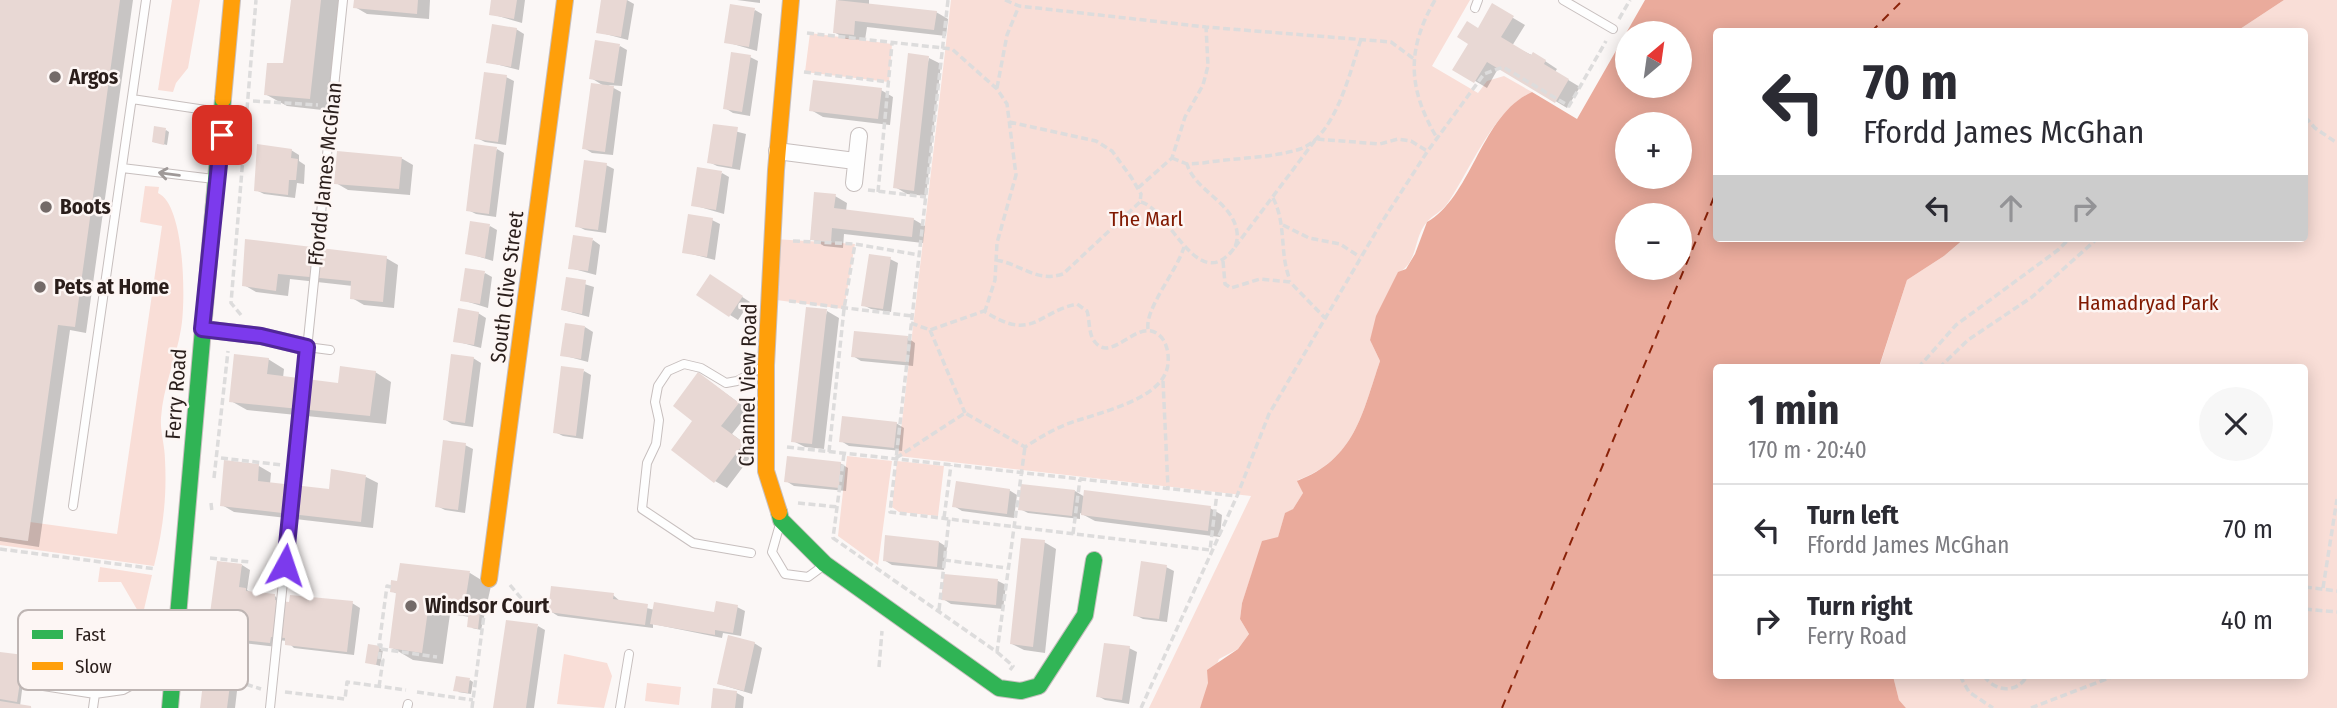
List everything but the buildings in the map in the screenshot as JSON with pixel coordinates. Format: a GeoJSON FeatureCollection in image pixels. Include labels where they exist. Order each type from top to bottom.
{"type":"FeatureCollection","features":[{"type":"Feature","properties":{"kind":"street","name":"Ferry Road"},"geometry":{"type":"LineString","coordinates":[[179,610],[233,0]]}},
{"type":"Feature","properties":{"kind":"street","name":"South Clive Street"},"geometry":{"type":"LineString","coordinates":[[489,579],[565,0]]}},
{"type":"Feature","properties":{"kind":"street","name":"Channel View Road"},"geometry":{"type":"LineString","coordinates":[[791,0],[777,151],[766,365],[766,471],[781,520],[825,564],[884,608],[999,688],[1021,691],[1039,686],[1085,615],[1094,560]]}},
{"type":"Feature","properties":{"kind":"street"},"geometry":{"type":"LineString","coordinates":[[854,183],[859,136]]}},
{"type":"Feature","properties":{"kind":"street"},"geometry":{"type":"LineString","coordinates":[[777,151],[855,161]]}},
{"type":"Feature","properties":{"kind":"street"},"geometry":{"type":"LineString","coordinates":[[202,329],[261,336],[307,347]]}},
{"type":"Feature","properties":{"kind":"street","name":"Ferry Road"},"geometry":{"type":"LineString","coordinates":[[170,708],[172,690]]}},
{"type":"Feature","properties":{"kind":"lane"},"geometry":{"type":"LineString","coordinates":[[73,506],[146,0]]}},
{"type":"Feature","properties":{"kind":"lane","name":"Ffordd James McGhan"},"geometry":{"type":"LineString","coordinates":[[270,708],[343,0]]}},
{"type":"Feature","properties":{"kind":"lane"},"geometry":{"type":"LineString","coordinates":[[1563,0],[1581,4],[1613,29]]}},
{"type":"Feature","properties":{"kind":"lane"},"geometry":{"type":"LineString","coordinates":[[132,99],[224,112]]}},
{"type":"Feature","properties":{"kind":"lane"},"geometry":{"type":"LineString","coordinates":[[122,168],[217,180]]}},
{"type":"Feature","properties":{"kind":"lane"},"geometry":{"type":"LineString","coordinates":[[307,347],[330,350]]}},
{"type":"Feature","properties":{"kind":"lane"},"geometry":{"type":"LineString","coordinates":[[751,552],[693,543],[642,509],[647,463],[656,444],[659,421],[655,402],[658,386],[668,371],[684,364],[701,368],[726,383],[737,381],[766,365]]}},
{"type":"Feature","properties":{"kind":"lane"},"geometry":{"type":"LineString","coordinates":[[781,520],[772,552],[785,573],[808,577],[825,564]]}},
{"type":"Feature","properties":{"kind":"lane"},"geometry":{"type":"LineString","coordinates":[[620,708],[629,654]]}},
{"type":"Feature","properties":{"kind":"lane"},"geometry":{"type":"LineString","coordinates":[[69,690],[94,694],[123,690]]}},
{"type":"Feature","properties":{"kind":"lane"},"geometry":{"type":"LineString","coordinates":[[93,708],[94,694]]}},
{"type":"Feature","properties":{"kind":"path"},"geometry":{"type":"LineString","coordinates":[[246,318],[231,303],[256,0]]}},
{"type":"Feature","properties":{"kind":"path"},"geometry":{"type":"LineString","coordinates":[[948,0],[890,512],[1210,550],[1217,494]]}},
{"type":"Feature","properties":{"kind":"path"},"geometry":{"type":"LineString","coordinates":[[1005,0],[1019,6],[1206,27],[1391,42],[1414,59]]}},
{"type":"Feature","properties":{"kind":"path"},"geometry":{"type":"LineString","coordinates":[[1435,0],[1419,29],[1414,73],[1422,108],[1437,138]]}},
{"type":"Feature","properties":{"kind":"path"},"geometry":{"type":"LineString","coordinates":[[1141,708],[1237,496],[1262,427],[1427,152],[1484,74],[1503,67],[1569,106],[1630,0]]}},
{"type":"Feature","properties":{"kind":"path"},"geometry":{"type":"LineString","coordinates":[[997,89],[1007,35],[1019,6]]}},
{"type":"Feature","properties":{"kind":"path"},"geometry":{"type":"LineString","coordinates":[[1138,188],[1172,158],[1208,66],[1206,27]]}},
{"type":"Feature","properties":{"kind":"path"},"geometry":{"type":"LineString","coordinates":[[788,30],[952,49],[997,89],[1007,104],[1016,175],[997,243],[995,280],[985,311]]}},
{"type":"Feature","properties":{"kind":"path"},"geometry":{"type":"LineString","coordinates":[[1140,202],[1154,209],[1193,256],[1213,263],[1223,261],[1273,198],[1332,116],[1361,39]]}},
{"type":"Feature","properties":{"kind":"path"},"geometry":{"type":"LineString","coordinates":[[878,192],[892,44]]}},
{"type":"Feature","properties":{"kind":"path"},"geometry":{"type":"LineString","coordinates":[[784,70],[889,82]]}},
{"type":"Feature","properties":{"kind":"path"},"geometry":{"type":"LineString","coordinates":[[254,101],[332,106]]}},
{"type":"Feature","properties":{"kind":"path"},"geometry":{"type":"LineString","coordinates":[[2308,120],[2337,143]]}},
{"type":"Feature","properties":{"kind":"path"},"geometry":{"type":"LineString","coordinates":[[1009,122],[1096,141],[1112,151],[1138,188],[1140,202]]}},
{"type":"Feature","properties":{"kind":"path"},"geometry":{"type":"LineString","coordinates":[[1172,158],[1187,164],[1299,149],[1316,139],[1380,144],[1398,139],[1411,141],[1427,152]]}},
{"type":"Feature","properties":{"kind":"path"},"geometry":{"type":"LineString","coordinates":[[1187,164],[1190,174],[1231,216],[1237,229],[1235,247]]}},
{"type":"Feature","properties":{"kind":"path"},"geometry":{"type":"LineString","coordinates":[[854,183],[864,190],[926,197]]}},
{"type":"Feature","properties":{"kind":"path"},"geometry":{"type":"LineString","coordinates":[[1273,198],[1283,225],[1283,261],[1290,282],[1325,318]]}},
{"type":"Feature","properties":{"kind":"path"},"geometry":{"type":"LineString","coordinates":[[996,260],[1038,276],[1050,278],[1063,274],[1140,202]]}},
{"type":"Feature","properties":{"kind":"path"},"geometry":{"type":"LineString","coordinates":[[1283,225],[1309,237],[1340,244],[1361,258]]}},
{"type":"Feature","properties":{"kind":"path"},"geometry":{"type":"LineString","coordinates":[[774,239],[855,244],[919,255]]}},
{"type":"Feature","properties":{"kind":"path"},"geometry":{"type":"LineString","coordinates":[[1922,364],[1956,325],[2066,242]]}},
{"type":"Feature","properties":{"kind":"path"},"geometry":{"type":"LineString","coordinates":[[1944,364],[1968,340],[2032,297],[2094,242]]}},
{"type":"Feature","properties":{"kind":"path"},"geometry":{"type":"LineString","coordinates":[[830,452],[844,309],[855,244]]}},
{"type":"Feature","properties":{"kind":"path"},"geometry":{"type":"LineString","coordinates":[[1148,329],[1151,312],[1179,265],[1184,247]]}},
{"type":"Feature","properties":{"kind":"path"},"geometry":{"type":"LineString","coordinates":[[1223,261],[1225,284],[1231,288],[1261,279],[1290,282]]}},
{"type":"Feature","properties":{"kind":"path"},"geometry":{"type":"LineString","coordinates":[[769,299],[912,316]]}},
{"type":"Feature","properties":{"kind":"path"},"geometry":{"type":"LineString","coordinates":[[911,323],[930,330],[985,311],[1016,325],[1034,326],[1068,306],[1077,304],[1087,311],[1093,340],[1101,346],[1111,347],[1148,329]]}},
{"type":"Feature","properties":{"kind":"path"},"geometry":{"type":"LineString","coordinates":[[1148,329],[1159,335],[1167,348],[1168,361],[1163,381],[1168,488]]}},
{"type":"Feature","properties":{"kind":"path"},"geometry":{"type":"LineString","coordinates":[[930,330],[965,413],[1025,447]]}},
{"type":"Feature","properties":{"kind":"path"},"geometry":{"type":"LineString","coordinates":[[213,480],[226,357],[229,349],[237,345]]}},
{"type":"Feature","properties":{"kind":"path"},"geometry":{"type":"LineString","coordinates":[[1025,447],[1068,424],[1143,397],[1163,381]]}},
{"type":"Feature","properties":{"kind":"path"},"geometry":{"type":"LineString","coordinates":[[896,458],[965,413]]}},
{"type":"Feature","properties":{"kind":"path"},"geometry":{"type":"LineString","coordinates":[[765,445],[1237,496]]}},
{"type":"Feature","properties":{"kind":"path"},"geometry":{"type":"LineString","coordinates":[[844,454],[833,538],[997,652],[1012,526],[1025,447]]}},
{"type":"Feature","properties":{"kind":"path"},"geometry":{"type":"LineString","coordinates":[[221,458],[294,466]]}},
{"type":"Feature","properties":{"kind":"path"},"geometry":{"type":"LineString","coordinates":[[939,610],[951,465]]}},
{"type":"Feature","properties":{"kind":"path"},"geometry":{"type":"LineString","coordinates":[[1073,534],[1080,479]]}},
{"type":"Feature","properties":{"kind":"path"},"geometry":{"type":"LineString","coordinates":[[212,492],[212,512]]}},
{"type":"Feature","properties":{"kind":"path"},"geometry":{"type":"LineString","coordinates":[[2323,588],[2337,499]]}},
{"type":"Feature","properties":{"kind":"path"},"geometry":{"type":"LineString","coordinates":[[775,500],[838,507]]}},
{"type":"Feature","properties":{"kind":"path"},"geometry":{"type":"LineString","coordinates":[[0,549],[156,569]]}},
{"type":"Feature","properties":{"kind":"path"},"geometry":{"type":"LineString","coordinates":[[210,558],[250,562]]}},
{"type":"Feature","properties":{"kind":"path"},"geometry":{"type":"LineString","coordinates":[[944,560],[1007,568]]}},
{"type":"Feature","properties":{"kind":"path"},"geometry":{"type":"LineString","coordinates":[[472,708],[489,579]]}},
{"type":"Feature","properties":{"kind":"path"},"geometry":{"type":"LineString","coordinates":[[508,582],[536,616]]}},
{"type":"Feature","properties":{"kind":"path"},"geometry":{"type":"LineString","coordinates":[[379,687],[383,660],[379,659],[379,645],[387,586],[391,587]]}},
{"type":"Feature","properties":{"kind":"path"},"geometry":{"type":"LineString","coordinates":[[2308,587],[2337,591]]}},
{"type":"Feature","properties":{"kind":"path"},"geometry":{"type":"LineString","coordinates":[[879,667],[884,608]]}},
{"type":"Feature","properties":{"kind":"path"},"geometry":{"type":"LineString","coordinates":[[2308,609],[2337,612]]}},
{"type":"Feature","properties":{"kind":"path"},"geometry":{"type":"LineString","coordinates":[[381,649],[437,657]]}},
{"type":"Feature","properties":{"kind":"path"},"geometry":{"type":"LineString","coordinates":[[1962,679],[1969,692],[1993,708]]}},
{"type":"Feature","properties":{"kind":"path"},"geometry":{"type":"LineString","coordinates":[[1988,679],[1998,688],[2008,690],[2018,687],[2025,679]]}},
{"type":"Feature","properties":{"kind":"path"},"geometry":{"type":"LineString","coordinates":[[2031,708],[2106,679]]}},
{"type":"Feature","properties":{"kind":"path"},"geometry":{"type":"LineString","coordinates":[[248,687],[345,699],[347,682],[473,700]]}},
{"type":"Feature","properties":{"kind":"green space"},"geometry":{"type":"Polygon","coordinates":[[[172,0],[200,0],[188,68],[176,83],[173,92],[158,90],[172,0]]]}},
{"type":"Feature","properties":{"kind":"green space","name":"The Marl"},"geometry":{"type":"Polygon","coordinates":[[[951,0],[1470,0],[1432,66],[1478,93],[1487,81],[1504,76],[1532,92],[1518,100],[1494,126],[1447,204],[1423,228],[1413,256],[1398,273],[1370,340],[1380,361],[1354,432],[1332,460],[1298,480],[1303,493],[1293,509],[1285,514],[1278,537],[1252,573],[1242,603],[1240,619],[1249,634],[1238,649],[1219,659],[1200,708],[1149,708],[1251,496],[898,456],[951,0]]]}},
{"type":"Feature","properties":{"kind":"green space","name":"Hamadryad Park"},"geometry":{"type":"Polygon","coordinates":[[[2284,0],[2337,0],[2337,708],[1906,708],[1899,700],[1894,679],[2308,679],[2308,364],[1880,364],[1907,280],[1960,242],[2308,242],[2308,28],[2242,28],[2284,0]]]}},
{"type":"Feature","properties":{"kind":"green space"},"geometry":{"type":"Polygon","coordinates":[[[810,33],[892,44],[889,82],[805,72],[810,33]]]}},
{"type":"Feature","properties":{"kind":"green space"},"geometry":{"type":"Polygon","coordinates":[[[145,186],[159,187],[158,193],[167,201],[174,216],[182,255],[183,277],[181,329],[164,395],[161,418],[165,455],[165,500],[154,566],[0,545],[0,537],[27,541],[30,522],[117,534],[162,226],[140,222],[145,186]]]}},
{"type":"Feature","properties":{"kind":"green space"},"geometry":{"type":"Polygon","coordinates":[[[774,239],[855,244],[844,309],[769,299],[774,239]]]}},
{"type":"Feature","properties":{"kind":"green space"},"geometry":{"type":"Polygon","coordinates":[[[847,456],[892,461],[878,565],[838,536],[847,456]]]}},
{"type":"Feature","properties":{"kind":"green space"},"geometry":{"type":"Polygon","coordinates":[[[897,461],[944,466],[938,516],[899,512],[892,507],[897,461]]]}},
{"type":"Feature","properties":{"kind":"green space"},"geometry":{"type":"Polygon","coordinates":[[[100,567],[152,575],[144,610],[137,610],[121,582],[98,582],[100,567]]]}},
{"type":"Feature","properties":{"kind":"green space"},"geometry":{"type":"Polygon","coordinates":[[[564,654],[607,663],[612,676],[604,708],[557,704],[564,654]]]}},
{"type":"Feature","properties":{"kind":"green space"},"geometry":{"type":"Polygon","coordinates":[[[647,683],[681,687],[679,705],[645,701],[647,683]]]}},
{"type":"Feature","properties":{"kind":"shaded area"},"geometry":{"type":"Polygon","coordinates":[[[1645,0],[2284,0],[2242,28],[1713,28],[1713,242],[1960,242],[1907,280],[1880,364],[1713,364],[1713,679],[1894,679],[1899,700],[1906,708],[1200,708],[1208,683],[1207,670],[1238,649],[1249,634],[1240,619],[1242,603],[1262,541],[1278,537],[1285,513],[1293,509],[1303,493],[1297,481],[1332,460],[1354,433],[1380,361],[1370,340],[1376,316],[1398,272],[1406,269],[1427,222],[1442,210],[1455,194],[1488,136],[1500,118],[1515,103],[1532,92],[1577,119],[1615,52],[1615,98],[1692,98],[1692,21],[1633,21],[1645,0]]]}},
{"type":"Feature","properties":{"kind":"ferry route"},"geometry":{"type":"LineString","coordinates":[[1875,28],[1903,0]]}},
{"type":"Feature","properties":{"kind":"ferry route"},"geometry":{"type":"LineString","coordinates":[[1502,708],[1713,200]]}},
{"type":"Feature","properties":{"kind":"traffic: fast"},"geometry":{"type":"LineString","coordinates":[[179,610],[223,99]]}},
{"type":"Feature","properties":{"kind":"traffic: fast"},"geometry":{"type":"LineString","coordinates":[[779,512],[781,520],[825,564],[999,688],[1021,691],[1039,686],[1085,615],[1094,560]]}},
{"type":"Feature","properties":{"kind":"traffic: fast"},"geometry":{"type":"LineString","coordinates":[[170,708],[172,690]]}},
{"type":"Feature","properties":{"kind":"traffic: slow"},"geometry":{"type":"LineString","coordinates":[[223,99],[232,0]]}},
{"type":"Feature","properties":{"kind":"traffic: slow"},"geometry":{"type":"LineString","coordinates":[[489,579],[565,0]]}},
{"type":"Feature","properties":{"kind":"traffic: slow"},"geometry":{"type":"LineString","coordinates":[[779,512],[766,471],[766,365],[776,170],[791,0]]}},
{"type":"Feature","properties":{"kind":"place","name":"Argos"},"geometry":{"type":"Point","coordinates":[55,77]}},
{"type":"Feature","properties":{"kind":"place","name":"Boots"},"geometry":{"type":"Point","coordinates":[46,207]}},
{"type":"Feature","properties":{"kind":"place","name":"Pets at Home"},"geometry":{"type":"Point","coordinates":[40,287]}},
{"type":"Feature","properties":{"kind":"place","name":"Windsor Court"},"geometry":{"type":"Point","coordinates":[411,606]}},
{"type":"Feature","properties":{"kind":"route"},"geometry":{"type":"LineString","coordinates":[[222,135],[202,329],[261,336],[288,345],[307,347],[285,565]]}}]}
